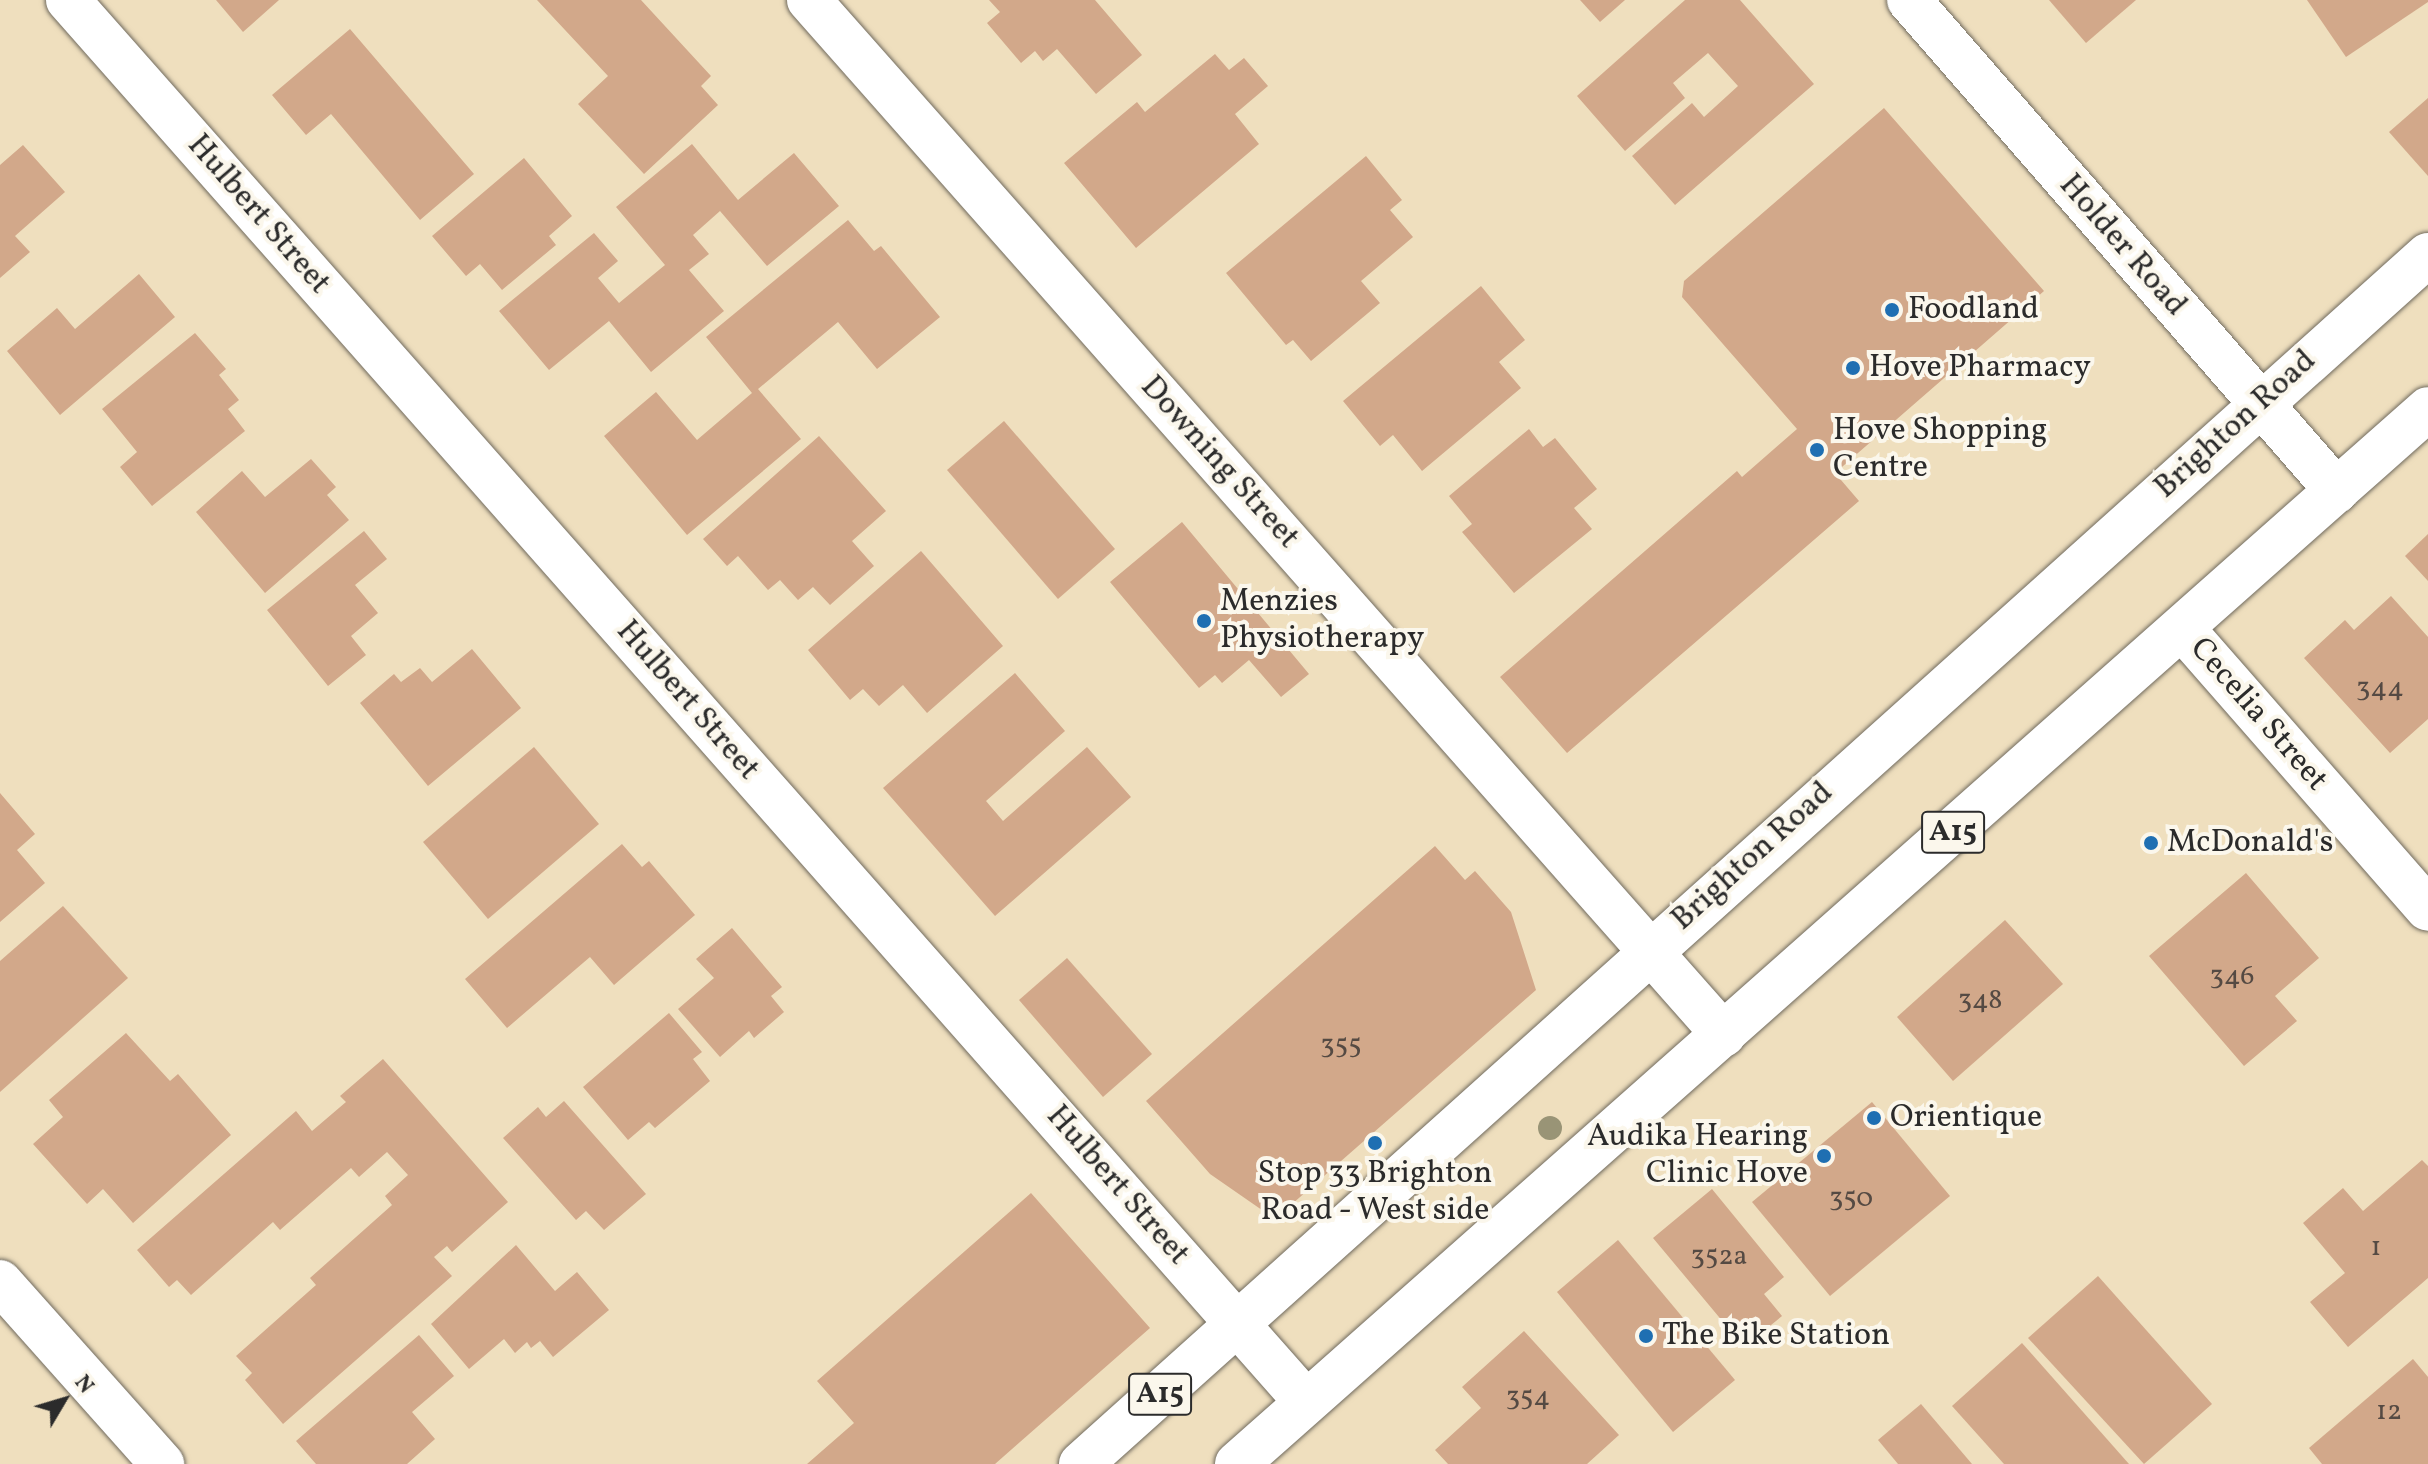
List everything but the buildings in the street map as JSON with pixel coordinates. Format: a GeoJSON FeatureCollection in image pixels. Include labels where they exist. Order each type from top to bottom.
{"type":"FeatureCollection","features":[{"type":"Feature","properties":{"kind":"street","name":"Hulbert Street"},"geometry":{"type":"LineString","coordinates":[[68,0],[1306,1402]]}},
{"type":"Feature","properties":{"kind":"street","name":"Downing Street"},"geometry":{"type":"LineString","coordinates":[[809,0],[1724,1035]]}},
{"type":"Feature","properties":{"kind":"street","name":"Holder Road"},"geometry":{"type":"LineString","coordinates":[[1909,0],[2337,491]]}},
{"type":"Feature","properties":{"kind":"street","name":"Brighton Road"},"geometry":{"type":"LineString","coordinates":[[1081,1464],[1650,949],[2428,255]]}},
{"type":"Feature","properties":{"kind":"street","name":"A15"},"geometry":{"type":"LineString","coordinates":[[1237,1464],[2428,409]]}},
{"type":"Feature","properties":{"kind":"street","name":"Cecelia Street"},"geometry":{"type":"LineString","coordinates":[[2182,628],[2428,909]]}},
{"type":"Feature","properties":{"kind":"street"},"geometry":{"type":"LineString","coordinates":[[0,1282],[162,1464]]}},
{"type":"Feature","properties":{"kind":"place","name":"Foodland"},"geometry":{"type":"Point","coordinates":[1892,310]}},
{"type":"Feature","properties":{"kind":"place","name":"Hove Pharmacy"},"geometry":{"type":"Point","coordinates":[1853,368]}},
{"type":"Feature","properties":{"kind":"place","name":"Hove Shopping Centre"},"geometry":{"type":"Point","coordinates":[1817,450]}},
{"type":"Feature","properties":{"kind":"place","name":"Menzies Physiotherapy"},"geometry":{"type":"Point","coordinates":[1204,621]}},
{"type":"Feature","properties":{"kind":"place","name":"McDonald's"},"geometry":{"type":"Point","coordinates":[2151,843]}},
{"type":"Feature","properties":{"kind":"place","name":"Orientique"},"geometry":{"type":"Point","coordinates":[1874,1118]}},
{"type":"Feature","properties":{"kind":"place","name":"Stop 33 Brighton Road - West side"},"geometry":{"type":"Point","coordinates":[1375,1143]}},
{"type":"Feature","properties":{"kind":"place","name":"Audika Hearing Clinic Hove"},"geometry":{"type":"Point","coordinates":[1824,1156]}},
{"type":"Feature","properties":{"kind":"place","name":"The Bike Station"},"geometry":{"type":"Point","coordinates":[1646,1336]}}]}
